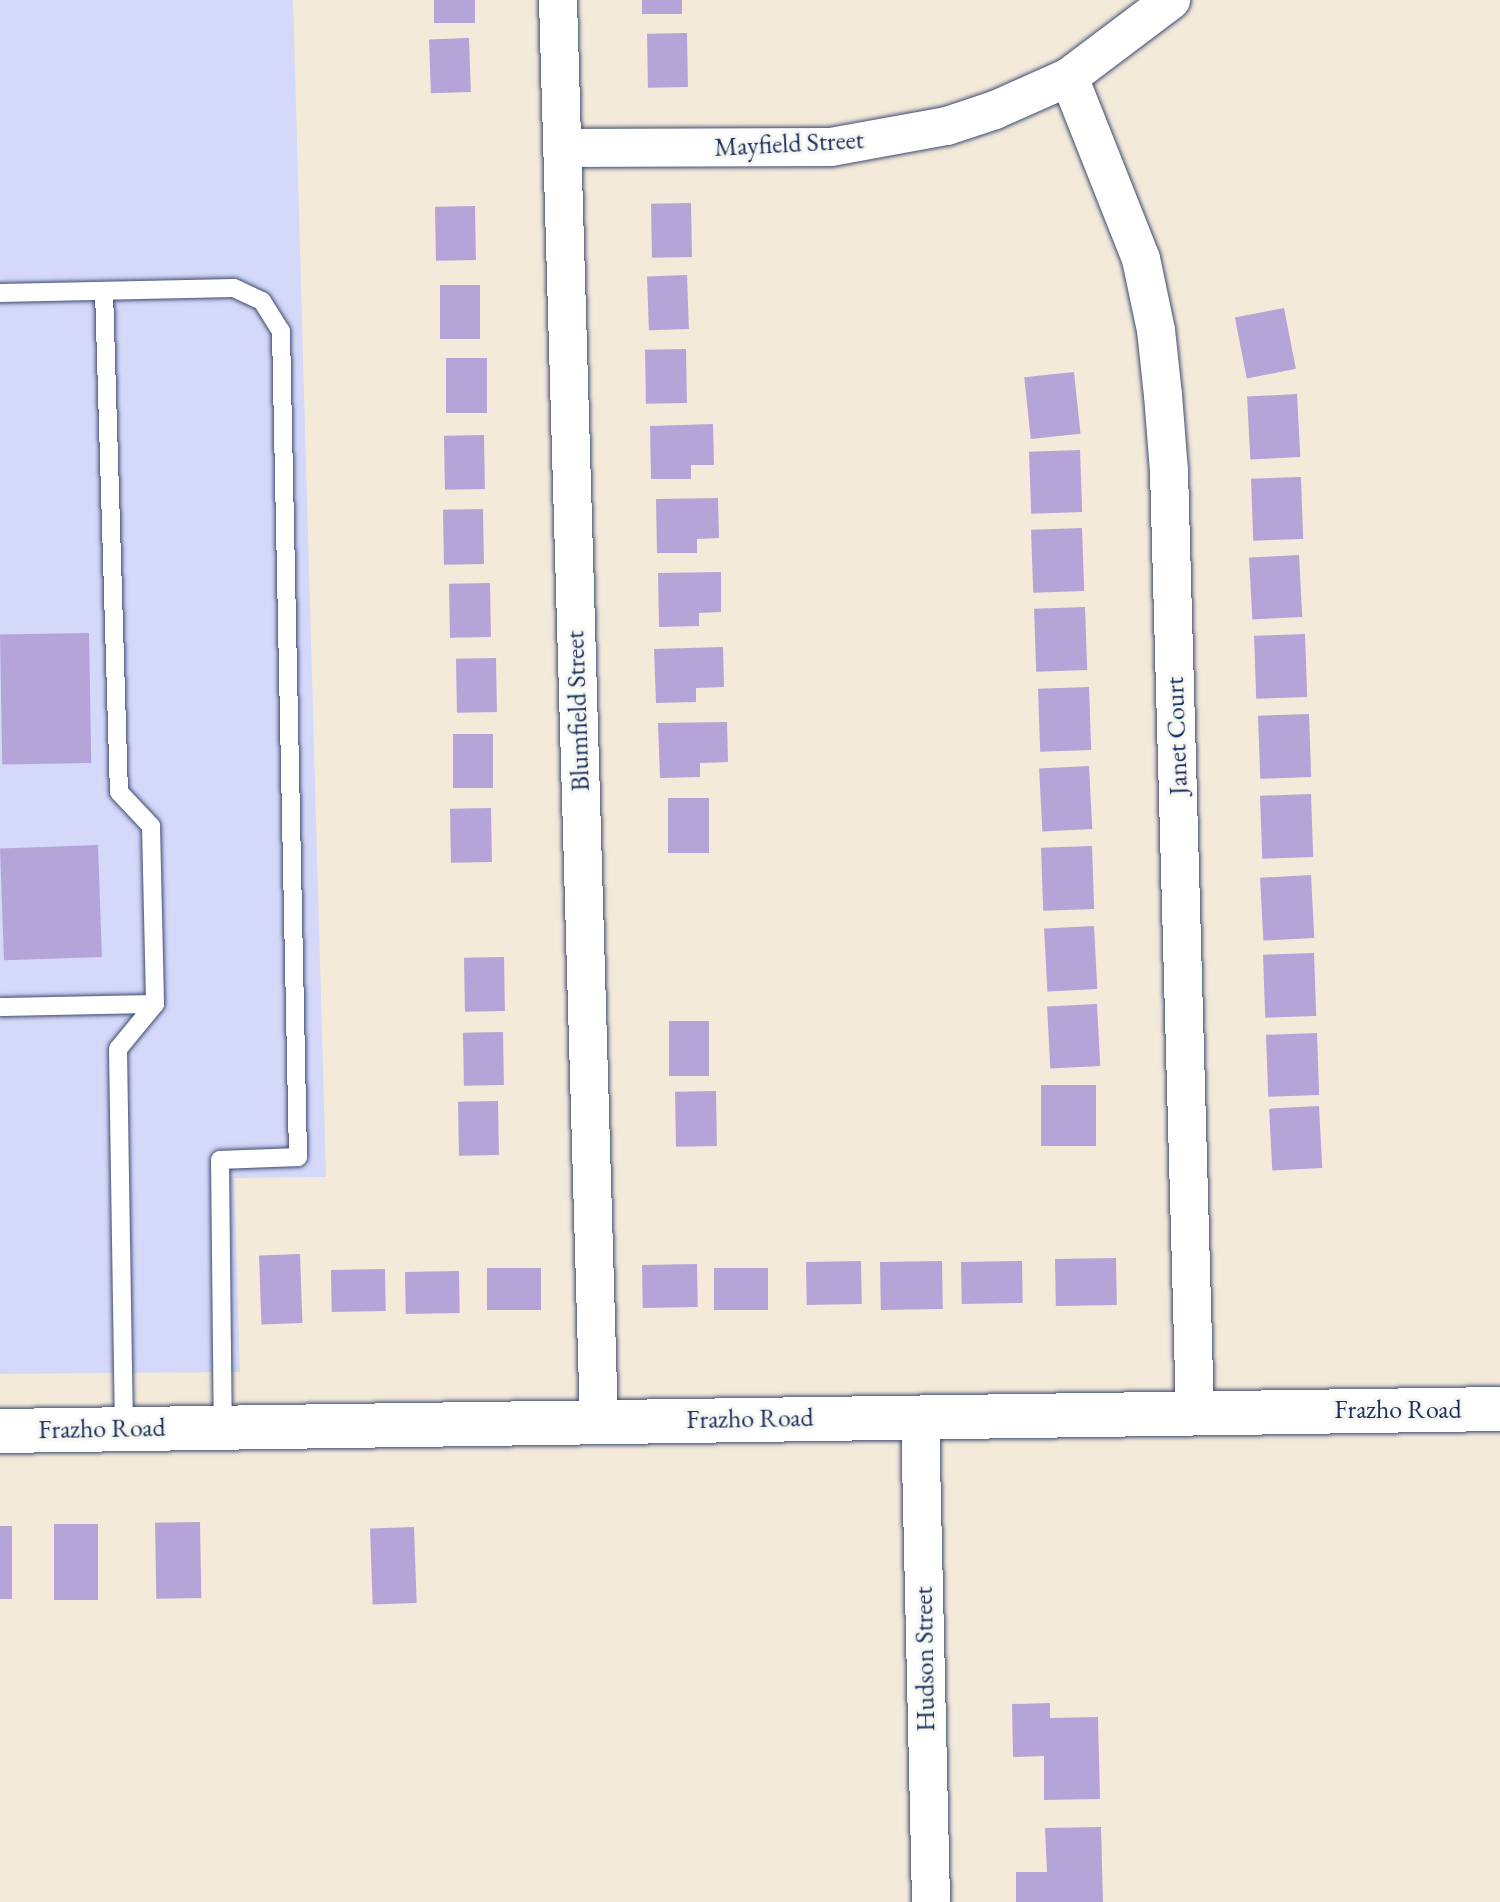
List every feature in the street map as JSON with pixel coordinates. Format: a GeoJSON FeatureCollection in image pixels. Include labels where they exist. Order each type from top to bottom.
{"type":"FeatureCollection","features":[{"type":"Feature","properties":{"kind":"street","name":"Blumfield Street"},"geometry":{"type":"LineString","coordinates":[[558,0],[599,1421]]}},
{"type":"Feature","properties":{"kind":"street","name":"Mayfield Street"},"geometry":{"type":"LineString","coordinates":[[562,148],[831,147],[947,126],[1069,77],[1171,0]]}},
{"type":"Feature","properties":{"kind":"street","name":"Janet Court"},"geometry":{"type":"LineString","coordinates":[[1069,77],[1123,203],[1141,259],[1156,330],[1163,395],[1169,471],[1195,1412]]}},
{"type":"Feature","properties":{"kind":"street","name":"Frazho Road"},"geometry":{"type":"LineString","coordinates":[[0,1431],[1500,1409]]}},
{"type":"Feature","properties":{"kind":"street","name":"Hudson Street"},"geometry":{"type":"LineString","coordinates":[[920,1416],[931,1902]]}},
{"type":"Feature","properties":{"kind":"lane"},"geometry":{"type":"LineString","coordinates":[[0,293],[234,288],[262,301],[281,331],[298,1157],[220,1160],[223,1427]]}},
{"type":"Feature","properties":{"kind":"lane"},"geometry":{"type":"LineString","coordinates":[[104,291],[119,792],[151,826],[155,1004],[118,1049],[124,1428]]}},
{"type":"Feature","properties":{"kind":"lane"},"geometry":{"type":"LineString","coordinates":[[0,1007],[155,1004]]}},
{"type":"Feature","properties":{"kind":"shaded area"},"geometry":{"type":"Polygon","coordinates":[[[0,0],[293,0],[326,1177],[234,1178],[240,1372],[0,1374],[0,0]]]}},
{"type":"Feature","properties":{"kind":"building"},"geometry":{"type":"Polygon","coordinates":[[[434,0],[475,0],[475,23],[434,23],[434,0]]]}},
{"type":"Feature","properties":{"kind":"building"},"geometry":{"type":"Polygon","coordinates":[[[642,0],[682,0],[682,14],[642,14],[642,0]]]}},
{"type":"Feature","properties":{"kind":"building"},"geometry":{"type":"Polygon","coordinates":[[[687,33],[688,87],[648,88],[647,34],[687,33]]]}},
{"type":"Feature","properties":{"kind":"building"},"geometry":{"type":"Polygon","coordinates":[[[469,38],[471,92],[431,93],[429,39],[469,38]]]}},
{"type":"Feature","properties":{"kind":"building"},"geometry":{"type":"Polygon","coordinates":[[[691,203],[692,257],[652,258],[651,204],[691,203]]]}},
{"type":"Feature","properties":{"kind":"building"},"geometry":{"type":"Polygon","coordinates":[[[475,206],[476,260],[436,261],[435,207],[475,206]]]}},
{"type":"Feature","properties":{"kind":"building"},"geometry":{"type":"Polygon","coordinates":[[[687,275],[689,329],[649,330],[647,276],[687,275]]]}},
{"type":"Feature","properties":{"kind":"building"},"geometry":{"type":"Polygon","coordinates":[[[440,285],[480,285],[480,339],[440,339],[440,285]]]}},
{"type":"Feature","properties":{"kind":"building"},"geometry":{"type":"Polygon","coordinates":[[[1284,308],[1296,369],[1247,378],[1235,318],[1284,308]]]}},
{"type":"Feature","properties":{"kind":"building"},"geometry":{"type":"Polygon","coordinates":[[[686,349],[687,403],[646,404],[645,350],[686,349]]]}},
{"type":"Feature","properties":{"kind":"building"},"geometry":{"type":"Polygon","coordinates":[[[446,358],[487,358],[487,413],[446,413],[446,358]]]}},
{"type":"Feature","properties":{"kind":"building"},"geometry":{"type":"Polygon","coordinates":[[[1074,372],[1080,434],[1031,439],[1024,377],[1074,372]]]}},
{"type":"Feature","properties":{"kind":"building"},"geometry":{"type":"Polygon","coordinates":[[[1297,394],[1300,457],[1250,460],[1247,397],[1297,394]]]}},
{"type":"Feature","properties":{"kind":"building"},"geometry":{"type":"Polygon","coordinates":[[[713,424],[714,465],[691,465],[691,479],[651,479],[650,426],[713,424]]]}},
{"type":"Feature","properties":{"kind":"building"},"geometry":{"type":"Polygon","coordinates":[[[484,435],[485,489],[445,490],[444,436],[484,435]]]}},
{"type":"Feature","properties":{"kind":"building"},"geometry":{"type":"Polygon","coordinates":[[[1080,450],[1082,512],[1031,514],[1029,452],[1080,450]]]}},
{"type":"Feature","properties":{"kind":"building"},"geometry":{"type":"Polygon","coordinates":[[[1301,477],[1303,539],[1253,541],[1251,479],[1301,477]]]}},
{"type":"Feature","properties":{"kind":"building"},"geometry":{"type":"Polygon","coordinates":[[[718,498],[719,538],[697,539],[697,553],[657,553],[656,499],[718,498]]]}},
{"type":"Feature","properties":{"kind":"building"},"geometry":{"type":"Polygon","coordinates":[[[483,509],[484,564],[444,565],[443,510],[483,509]]]}},
{"type":"Feature","properties":{"kind":"building"},"geometry":{"type":"Polygon","coordinates":[[[1082,528],[1084,591],[1033,593],[1031,530],[1082,528]]]}},
{"type":"Feature","properties":{"kind":"building"},"geometry":{"type":"Polygon","coordinates":[[[1299,555],[1302,617],[1252,620],[1249,558],[1299,555]]]}},
{"type":"Feature","properties":{"kind":"building"},"geometry":{"type":"Polygon","coordinates":[[[721,572],[721,612],[699,613],[699,626],[659,627],[658,573],[721,572]]]}},
{"type":"Feature","properties":{"kind":"building"},"geometry":{"type":"Polygon","coordinates":[[[490,583],[491,637],[450,638],[449,584],[490,583]]]}},
{"type":"Feature","properties":{"kind":"building"},"geometry":{"type":"Polygon","coordinates":[[[1085,607],[1087,670],[1036,672],[1034,609],[1085,607]]]}},
{"type":"Feature","properties":{"kind":"building"},"geometry":{"type":"Polygon","coordinates":[[[89,633],[91,763],[2,765],[0,635],[89,633]]]}},
{"type":"Feature","properties":{"kind":"building"},"geometry":{"type":"Polygon","coordinates":[[[1305,634],[1307,697],[1256,699],[1254,636],[1305,634]]]}},
{"type":"Feature","properties":{"kind":"building"},"geometry":{"type":"Polygon","coordinates":[[[723,647],[724,687],[696,688],[696,702],[656,703],[654,649],[723,647]]]}},
{"type":"Feature","properties":{"kind":"building"},"geometry":{"type":"Polygon","coordinates":[[[496,658],[497,712],[457,713],[456,659],[496,658]]]}},
{"type":"Feature","properties":{"kind":"building"},"geometry":{"type":"Polygon","coordinates":[[[1089,687],[1091,750],[1040,752],[1038,689],[1089,687]]]}},
{"type":"Feature","properties":{"kind":"building"},"geometry":{"type":"Polygon","coordinates":[[[1309,714],[1311,777],[1260,779],[1258,716],[1309,714]]]}},
{"type":"Feature","properties":{"kind":"building"},"geometry":{"type":"Polygon","coordinates":[[[727,722],[728,762],[700,763],[700,777],[660,778],[658,723],[727,722]]]}},
{"type":"Feature","properties":{"kind":"building"},"geometry":{"type":"Polygon","coordinates":[[[453,734],[493,734],[493,788],[453,788],[453,734]]]}},
{"type":"Feature","properties":{"kind":"building"},"geometry":{"type":"Polygon","coordinates":[[[1089,766],[1092,829],[1042,832],[1039,769],[1089,766]]]}},
{"type":"Feature","properties":{"kind":"building"},"geometry":{"type":"Polygon","coordinates":[[[1311,794],[1313,857],[1262,859],[1260,796],[1311,794]]]}},
{"type":"Feature","properties":{"kind":"building"},"geometry":{"type":"Polygon","coordinates":[[[668,798],[709,798],[709,853],[668,853],[668,798]]]}},
{"type":"Feature","properties":{"kind":"building"},"geometry":{"type":"Polygon","coordinates":[[[491,808],[492,862],[451,863],[450,809],[491,808]]]}},
{"type":"Feature","properties":{"kind":"building"},"geometry":{"type":"Polygon","coordinates":[[[98,845],[102,957],[4,960],[0,848],[98,845]]]}},
{"type":"Feature","properties":{"kind":"building"},"geometry":{"type":"Polygon","coordinates":[[[1092,846],[1094,909],[1043,911],[1041,848],[1092,846]]]}},
{"type":"Feature","properties":{"kind":"building"},"geometry":{"type":"Polygon","coordinates":[[[1311,875],[1314,938],[1263,941],[1260,878],[1311,875]]]}},
{"type":"Feature","properties":{"kind":"building"},"geometry":{"type":"Polygon","coordinates":[[[1094,926],[1097,989],[1047,992],[1044,929],[1094,926]]]}},
{"type":"Feature","properties":{"kind":"building"},"geometry":{"type":"Polygon","coordinates":[[[1314,953],[1316,1016],[1265,1018],[1263,955],[1314,953]]]}},
{"type":"Feature","properties":{"kind":"building"},"geometry":{"type":"Polygon","coordinates":[[[504,957],[505,1011],[465,1012],[464,958],[504,957]]]}},
{"type":"Feature","properties":{"kind":"building"},"geometry":{"type":"Polygon","coordinates":[[[1097,1004],[1100,1066],[1050,1069],[1047,1007],[1097,1004]]]}},
{"type":"Feature","properties":{"kind":"building"},"geometry":{"type":"Polygon","coordinates":[[[669,1021],[709,1021],[709,1076],[669,1076],[669,1021]]]}},
{"type":"Feature","properties":{"kind":"building"},"geometry":{"type":"Polygon","coordinates":[[[503,1032],[504,1085],[464,1086],[463,1033],[503,1032]]]}},
{"type":"Feature","properties":{"kind":"building"},"geometry":{"type":"Polygon","coordinates":[[[1317,1033],[1319,1095],[1268,1097],[1266,1035],[1317,1033]]]}},
{"type":"Feature","properties":{"kind":"building"},"geometry":{"type":"Polygon","coordinates":[[[1041,1085],[1096,1085],[1096,1146],[1041,1146],[1041,1085]]]}},
{"type":"Feature","properties":{"kind":"building"},"geometry":{"type":"Polygon","coordinates":[[[716,1091],[717,1146],[676,1147],[675,1092],[716,1091]]]}},
{"type":"Feature","properties":{"kind":"building"},"geometry":{"type":"Polygon","coordinates":[[[498,1101],[499,1155],[459,1156],[458,1102],[498,1101]]]}},
{"type":"Feature","properties":{"kind":"building"},"geometry":{"type":"Polygon","coordinates":[[[1319,1106],[1322,1168],[1272,1171],[1269,1109],[1319,1106]]]}},
{"type":"Feature","properties":{"kind":"building"},"geometry":{"type":"Polygon","coordinates":[[[300,1254],[302,1323],[261,1324],[259,1255],[300,1254]]]}},
{"type":"Feature","properties":{"kind":"building"},"geometry":{"type":"Polygon","coordinates":[[[1116,1258],[1117,1305],[1056,1306],[1055,1259],[1116,1258]]]}},
{"type":"Feature","properties":{"kind":"building"},"geometry":{"type":"Polygon","coordinates":[[[861,1261],[862,1304],[807,1305],[806,1262],[861,1261]]]}},
{"type":"Feature","properties":{"kind":"building"},"geometry":{"type":"Polygon","coordinates":[[[942,1261],[943,1309],[881,1310],[880,1262],[942,1261]]]}},
{"type":"Feature","properties":{"kind":"building"},"geometry":{"type":"Polygon","coordinates":[[[1022,1261],[1023,1303],[962,1304],[961,1262],[1022,1261]]]}},
{"type":"Feature","properties":{"kind":"building"},"geometry":{"type":"Polygon","coordinates":[[[697,1264],[698,1307],[643,1308],[642,1265],[697,1264]]]}},
{"type":"Feature","properties":{"kind":"building"},"geometry":{"type":"Polygon","coordinates":[[[487,1268],[541,1268],[541,1310],[487,1310],[487,1268]]]}},
{"type":"Feature","properties":{"kind":"building"},"geometry":{"type":"Polygon","coordinates":[[[714,1268],[768,1268],[768,1310],[714,1310],[714,1268]]]}},
{"type":"Feature","properties":{"kind":"building"},"geometry":{"type":"Polygon","coordinates":[[[385,1269],[386,1311],[332,1312],[331,1270],[385,1269]]]}},
{"type":"Feature","properties":{"kind":"building"},"geometry":{"type":"Polygon","coordinates":[[[459,1271],[460,1313],[406,1314],[405,1272],[459,1271]]]}},
{"type":"Feature","properties":{"kind":"building"},"geometry":{"type":"Polygon","coordinates":[[[200,1522],[201,1598],[156,1599],[155,1523],[200,1522]]]}},
{"type":"Feature","properties":{"kind":"building"},"geometry":{"type":"Polygon","coordinates":[[[54,1524],[98,1524],[98,1600],[54,1600],[54,1524]]]}},
{"type":"Feature","properties":{"kind":"building"},"geometry":{"type":"Polygon","coordinates":[[[0,1526],[12,1526],[12,1599],[0,1599],[0,1526]]]}},
{"type":"Feature","properties":{"kind":"building"},"geometry":{"type":"Polygon","coordinates":[[[414,1527],[417,1603],[373,1604],[370,1529],[414,1527]]]}},
{"type":"Feature","properties":{"kind":"building"},"geometry":{"type":"Polygon","coordinates":[[[1050,1703],[1050,1718],[1098,1717],[1100,1799],[1044,1800],[1044,1756],[1013,1757],[1012,1704],[1050,1703]]]}},
{"type":"Feature","properties":{"kind":"building"},"geometry":{"type":"Polygon","coordinates":[[[1101,1827],[1103,1902],[1016,1902],[1016,1872],[1047,1872],[1045,1828],[1101,1827]]]}}]}
